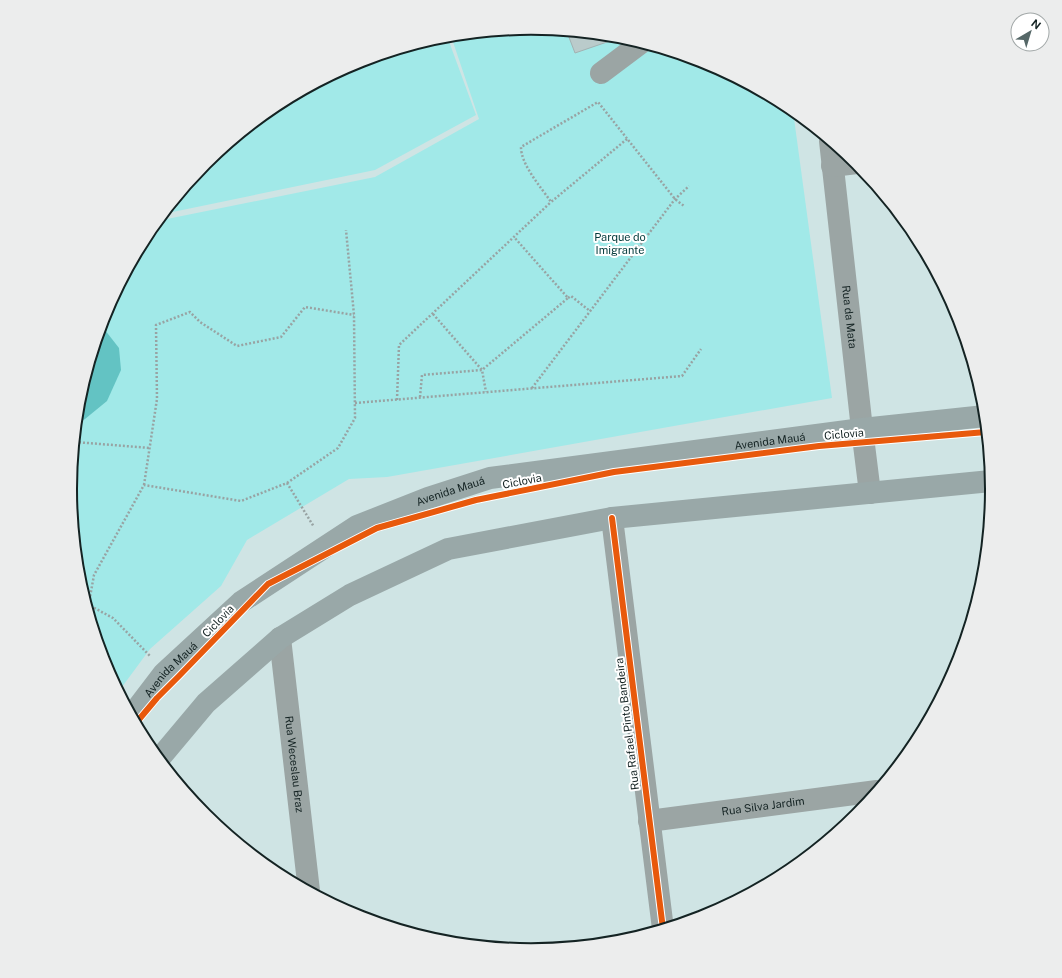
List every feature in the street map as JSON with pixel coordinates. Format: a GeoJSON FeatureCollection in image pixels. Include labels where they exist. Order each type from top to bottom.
{"type":"FeatureCollection","features":[{"type":"Feature","properties":{"kind":"main road","name":"Avenida Mauá"},"geometry":{"type":"LineString","coordinates":[[135,711],[164,673],[241,602],[357,526],[428,498],[490,478],[862,429],[979,417]]}},
{"type":"Feature","properties":{"kind":"main road"},"geometry":{"type":"LineString","coordinates":[[163,754],[206,703],[280,638],[350,595],[448,549],[612,518],[985,482]]}},
{"type":"Feature","properties":{"kind":"street"},"geometry":{"type":"LineString","coordinates":[[600,73],[635,47]]}},
{"type":"Feature","properties":{"kind":"street","name":"Rua da Mata"},"geometry":{"type":"LineString","coordinates":[[831,149],[870,493]]}},
{"type":"Feature","properties":{"kind":"street"},"geometry":{"type":"LineString","coordinates":[[832,166],[848,164]]}},
{"type":"Feature","properties":{"kind":"street","name":"Rua Rafael Pinto Bandeira"},"geometry":{"type":"LineString","coordinates":[[612,518],[662,924]]}},
{"type":"Feature","properties":{"kind":"street","name":"Rua Weceslau Braz"},"geometry":{"type":"LineString","coordinates":[[280,638],[308,884]]}},
{"type":"Feature","properties":{"kind":"street","name":"Rua Silva Jardim"},"geometry":{"type":"LineString","coordinates":[[649,821],[868,792]]}},
{"type":"Feature","properties":{"kind":"path"},"geometry":{"type":"LineString","coordinates":[[551,202],[521,155],[521,147],[598,102],[675,199],[684,206]]}},
{"type":"Feature","properties":{"kind":"path"},"geometry":{"type":"LineString","coordinates":[[397,400],[399,345],[551,202],[627,139]]}},
{"type":"Feature","properties":{"kind":"path"},"geometry":{"type":"LineString","coordinates":[[531,389],[675,199],[689,186]]}},
{"type":"Feature","properties":{"kind":"path"},"geometry":{"type":"LineString","coordinates":[[144,485],[241,501],[287,483],[338,448],[355,418],[354,315],[346,230]]}},
{"type":"Feature","properties":{"kind":"path"},"geometry":{"type":"LineString","coordinates":[[514,237],[568,298]]}},
{"type":"Feature","properties":{"kind":"path"},"geometry":{"type":"LineString","coordinates":[[420,397],[422,375],[482,370],[571,296],[590,311]]}},
{"type":"Feature","properties":{"kind":"path"},"geometry":{"type":"LineString","coordinates":[[90,597],[94,575],[144,485],[156,399],[156,325],[190,312],[200,322],[237,346],[281,337],[305,307],[354,315]]}},
{"type":"Feature","properties":{"kind":"path"},"geometry":{"type":"LineString","coordinates":[[433,314],[482,370],[486,392]]}},
{"type":"Feature","properties":{"kind":"path"},"geometry":{"type":"LineString","coordinates":[[355,403],[682,376],[701,349]]}},
{"type":"Feature","properties":{"kind":"path"},"geometry":{"type":"LineString","coordinates":[[80,442],[150,448]]}},
{"type":"Feature","properties":{"kind":"path"},"geometry":{"type":"LineString","coordinates":[[287,483],[325,546]]}},
{"type":"Feature","properties":{"kind":"path"},"geometry":{"type":"LineString","coordinates":[[92,608],[113,618],[164,673]]}},
{"type":"Feature","properties":{"kind":"green space","name":"Parque do Imigrante"},"geometry":{"type":"Polygon","coordinates":[[[531,35],[590,39],[649,50],[677,59],[732,82],[758,96],[794,120],[832,398],[387,477],[349,479],[247,540],[221,586],[150,649],[122,686],[101,635],[92,607],[86,578],[78,519],[78,459],[81,430],[92,371],[112,315],[138,262],[167,219],[375,177],[479,119],[453,42],[501,36],[531,35]]]}},
{"type":"Feature","properties":{"kind":"green space"},"geometry":{"type":"Polygon","coordinates":[[[449,43],[476,115],[375,170],[172,212],[210,168],[232,148],[255,129],[304,96],[330,82],[385,59],[413,50],[449,43]]]}},
{"type":"Feature","properties":{"kind":"shaded area"},"geometry":{"type":"Polygon","coordinates":[[[106,331],[119,348],[121,370],[107,401],[83,420],[92,371],[106,331]]]}},
{"type":"Feature","properties":{"kind":"building"},"geometry":{"type":"Polygon","coordinates":[[[569,37],[607,42],[575,53],[569,37]]]}},
{"type":"Feature","properties":{"kind":"cycle path","name":"Ciclovia"},"geometry":{"type":"LineString","coordinates":[[140,719],[157,698],[268,584],[377,528],[476,500],[614,472],[819,446],[981,432]]}},
{"type":"Feature","properties":{"kind":"cycle path"},"geometry":{"type":"LineString","coordinates":[[612,518],[662,924]]}}]}
